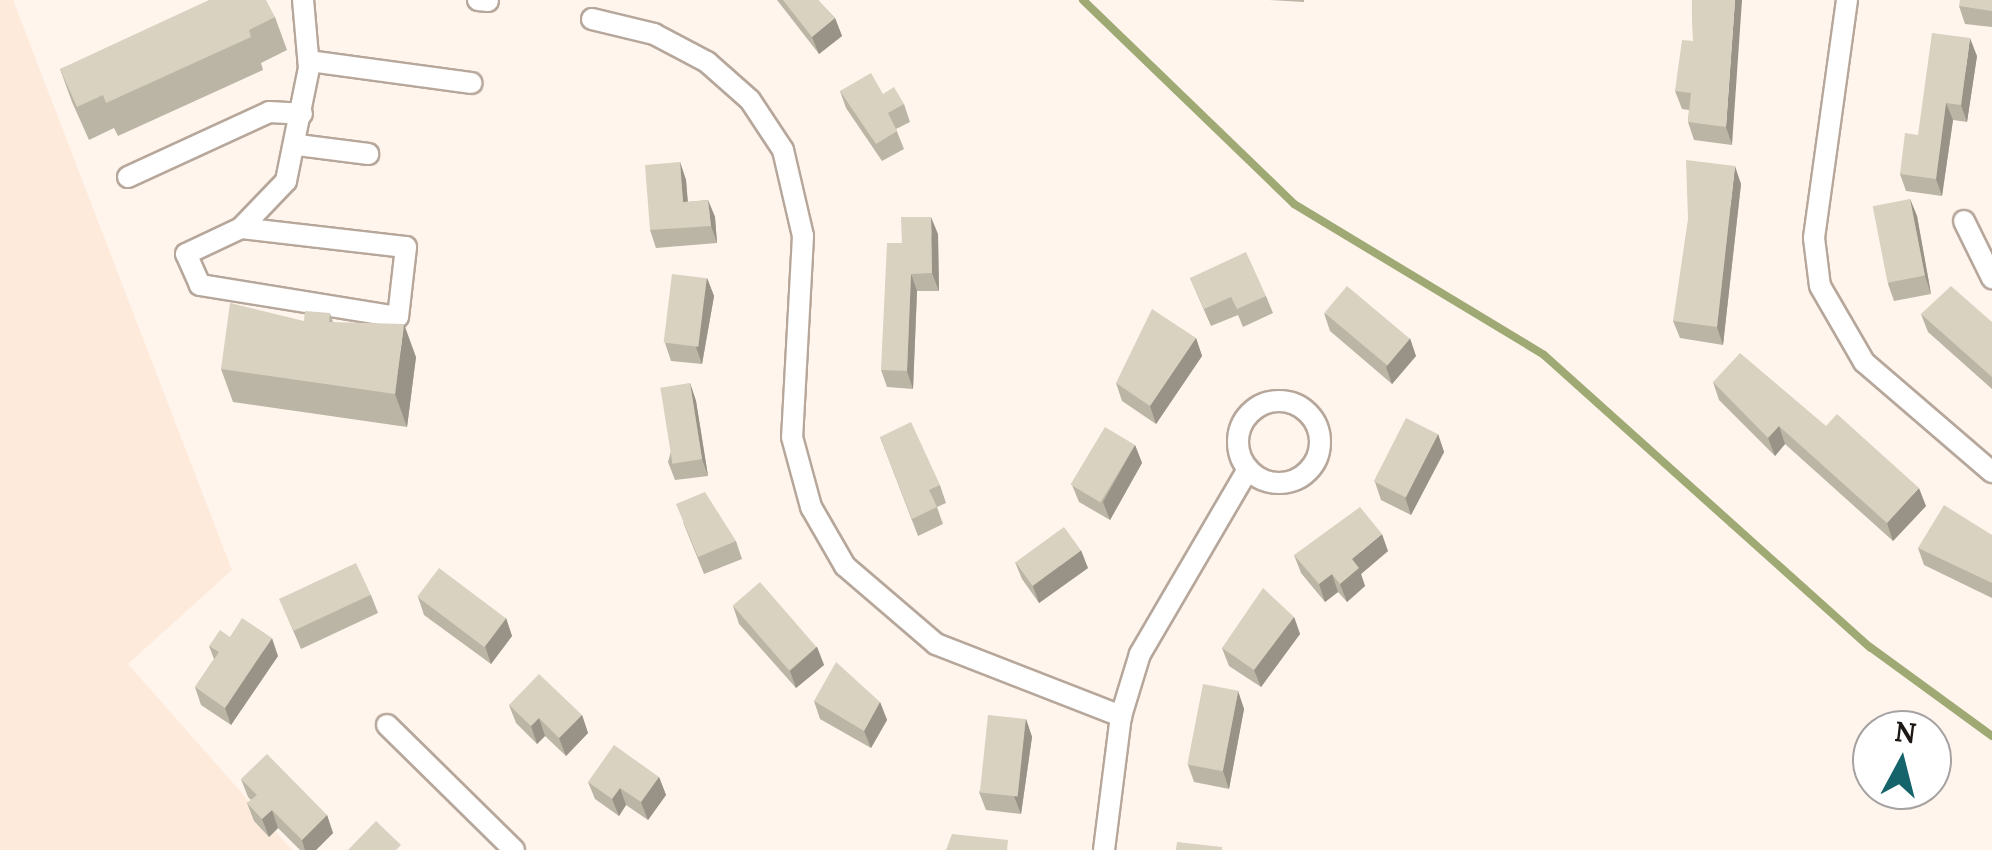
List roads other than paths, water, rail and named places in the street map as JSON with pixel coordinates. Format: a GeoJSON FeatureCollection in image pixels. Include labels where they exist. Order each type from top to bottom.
{"type":"FeatureCollection","features":[{"type":"Feature","properties":{"kind":"street"},"geometry":{"type":"LineString","coordinates":[[241,228],[406,247],[398,317],[200,286],[186,254],[241,228],[286,181],[298,145],[309,61],[303,0]]}},
{"type":"Feature","properties":{"kind":"street"},"geometry":{"type":"LineString","coordinates":[[478,0],[488,1]]}},
{"type":"Feature","properties":{"kind":"street"},"geometry":{"type":"LineString","coordinates":[[1846,0],[1814,238],[1820,286],[1864,362],[1992,472]]}},
{"type":"Feature","properties":{"kind":"street"},"geometry":{"type":"LineString","coordinates":[[592,19],[654,34],[706,62],[750,100],[782,150],[804,236],[792,437],[811,507],[845,566],[936,644],[1121,716]]}},
{"type":"Feature","properties":{"kind":"street"},"geometry":{"type":"LineString","coordinates":[[309,61],[472,83]]}},
{"type":"Feature","properties":{"kind":"street"},"geometry":{"type":"LineString","coordinates":[[128,177],[268,112],[302,114]]}},
{"type":"Feature","properties":{"kind":"street"},"geometry":{"type":"LineString","coordinates":[[298,145],[368,154]]}},
{"type":"Feature","properties":{"kind":"street"},"geometry":{"type":"LineString","coordinates":[[1964,221],[1992,278]]}},
{"type":"Feature","properties":{"kind":"street"},"geometry":{"type":"LineString","coordinates":[[1104,850],[1121,716],[1167,595],[1248,469],[1238,433],[1252,410],[1288,401],[1310,414],[1320,440],[1312,468],[1273,483],[1248,469]]}},
{"type":"Feature","properties":{"kind":"street"},"geometry":{"type":"LineString","coordinates":[[387,725],[514,850]]}},
{"type":"Feature","properties":{"kind":"waterway"},"geometry":{"type":"LineString","coordinates":[[1083,0],[1294,204],[1544,355],[1870,647],[1992,736]]}}]}
